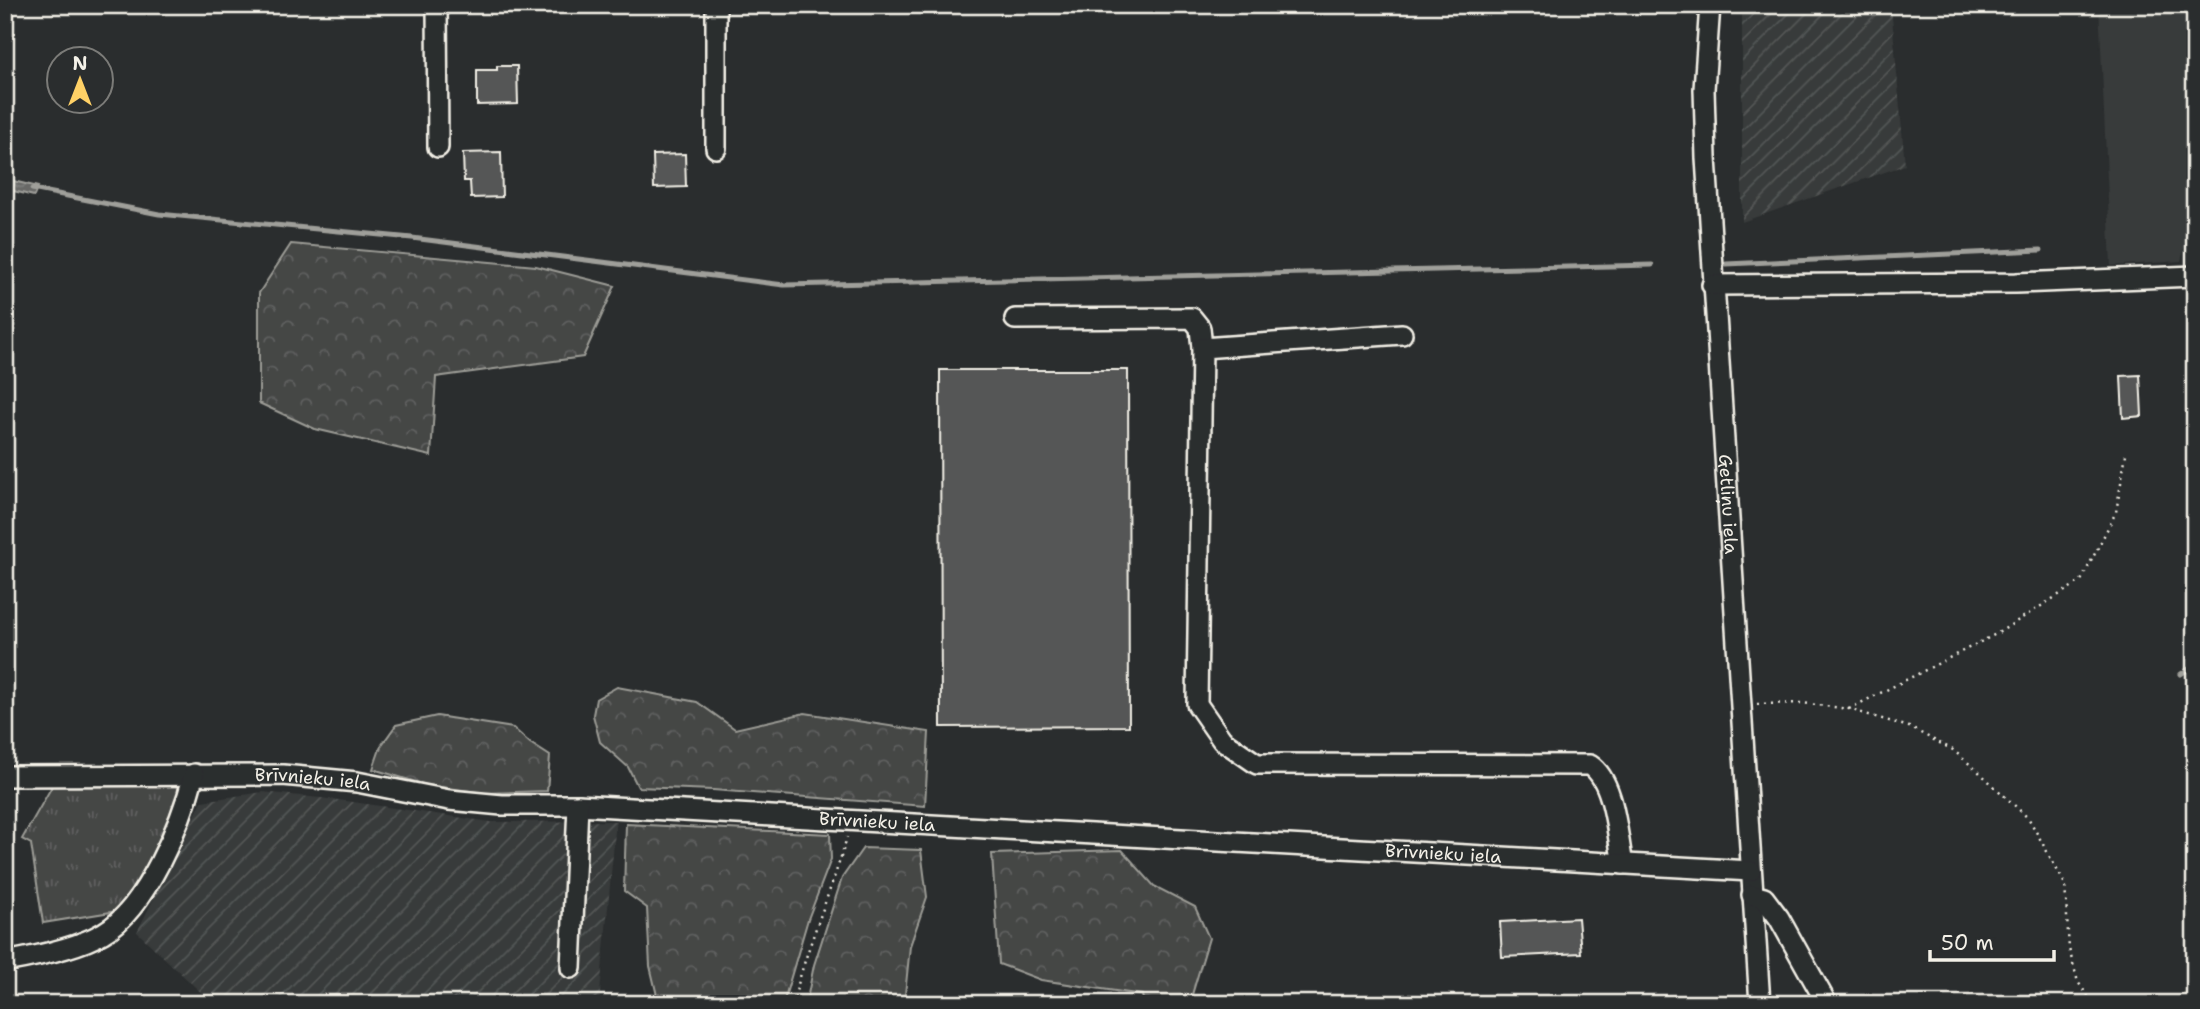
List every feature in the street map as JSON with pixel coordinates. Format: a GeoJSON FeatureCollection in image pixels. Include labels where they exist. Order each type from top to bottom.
{"type":"FeatureCollection","features":[{"type":"Feature","properties":{"kind":"street"},"geometry":{"type":"LineString","coordinates":[[437,5],[438,147]]}},
{"type":"Feature","properties":{"kind":"street"},"geometry":{"type":"LineString","coordinates":[[716,5],[716,148]]}},
{"type":"Feature","properties":{"kind":"street","name":"Getliņu iela"},"geometry":{"type":"LineString","coordinates":[[1710,5],[1704,89],[1713,285],[1760,1004]]}},
{"type":"Feature","properties":{"kind":"street"},"geometry":{"type":"LineString","coordinates":[[1713,285],[2016,283],[2195,276]]}},
{"type":"Feature","properties":{"kind":"street"},"geometry":{"type":"LineString","coordinates":[[1015,319],[1192,318],[1200,328],[1202,348],[1197,704],[1222,740],[1256,764],[1590,765],[1598,770],[1607,784],[1623,864]]}},
{"type":"Feature","properties":{"kind":"street"},"geometry":{"type":"LineString","coordinates":[[1202,348],[1402,334]]}},
{"type":"Feature","properties":{"kind":"street"},"geometry":{"type":"LineString","coordinates":[[5,962],[40,956],[102,934],[127,915],[164,854],[188,798],[194,774]]}},
{"type":"Feature","properties":{"kind":"street","name":"Brīvnieku iela"},"geometry":{"type":"LineString","coordinates":[[5,776],[283,775],[356,782],[449,800],[502,805],[578,805],[1751,871]]}},
{"type":"Feature","properties":{"kind":"street"},"geometry":{"type":"LineString","coordinates":[[570,968],[578,805]]}},
{"type":"Feature","properties":{"kind":"street"},"geometry":{"type":"LineString","coordinates":[[1752,895],[1764,898],[1779,918],[1828,1004]]}},
{"type":"Feature","properties":{"kind":"path"},"geometry":{"type":"LineString","coordinates":[[1849,709],[1998,633],[2081,581],[2116,512],[2126,454]]}},
{"type":"Feature","properties":{"kind":"path"},"geometry":{"type":"LineString","coordinates":[[1740,704],[1802,703],[1849,709],[1909,727],[1953,750],[2029,819],[2065,884],[2069,949],[2078,982],[2089,998]]}},
{"type":"Feature","properties":{"kind":"path"},"geometry":{"type":"LineString","coordinates":[[793,1004],[852,821]]}},
{"type":"Feature","properties":{"kind":"shaded area"},"geometry":{"type":"Polygon","coordinates":[[[1742,5],[1891,5],[1905,165],[1742,222],[1742,5]]]}},
{"type":"Feature","properties":{"kind":"shaded area"},"geometry":{"type":"Polygon","coordinates":[[[2099,5],[2195,5],[2195,233],[2188,233],[2181,261],[2111,266],[2099,5]]]}},
{"type":"Feature","properties":{"kind":"shaded area"},"geometry":{"type":"Polygon","coordinates":[[[263,792],[491,822],[616,821],[599,1004],[213,1004],[137,932],[202,801],[263,792]]]}},
{"type":"Feature","properties":{"kind":"green space"},"geometry":{"type":"Polygon","coordinates":[[[291,244],[536,266],[615,286],[583,357],[436,377],[431,456],[315,429],[259,403],[259,293],[291,244]]]}},
{"type":"Feature","properties":{"kind":"green space"},"geometry":{"type":"Polygon","coordinates":[[[617,687],[697,702],[735,729],[805,713],[929,732],[925,806],[638,787],[628,767],[600,742],[593,715],[596,699],[617,687]]]}},
{"type":"Feature","properties":{"kind":"green space"},"geometry":{"type":"Polygon","coordinates":[[[437,716],[513,728],[550,756],[547,791],[485,793],[426,785],[373,769],[381,746],[396,725],[437,716]]]}},
{"type":"Feature","properties":{"kind":"green space"},"geometry":{"type":"Polygon","coordinates":[[[173,779],[181,796],[148,862],[122,906],[117,911],[43,923],[31,844],[22,839],[55,781],[173,779]]]}},
{"type":"Feature","properties":{"kind":"green space"},"geometry":{"type":"Polygon","coordinates":[[[626,824],[830,834],[831,859],[808,919],[783,1004],[659,1004],[650,966],[647,908],[624,891],[626,824]]]}},
{"type":"Feature","properties":{"kind":"green space"},"geometry":{"type":"Polygon","coordinates":[[[863,848],[921,850],[927,897],[910,946],[904,1004],[806,1004],[814,965],[842,878],[863,848]]]}},
{"type":"Feature","properties":{"kind":"green space"},"geometry":{"type":"Polygon","coordinates":[[[1122,850],[1154,886],[1195,907],[1209,938],[1191,998],[1201,1004],[1144,1004],[1142,995],[1041,980],[999,964],[992,854],[1122,850]]]}},
{"type":"Feature","properties":{"kind":"water"},"geometry":{"type":"Polygon","coordinates":[[[5,179],[38,187],[34,196],[5,189],[5,179]]]}},
{"type":"Feature","properties":{"kind":"building"},"geometry":{"type":"Polygon","coordinates":[[[497,66],[517,66],[518,104],[477,105],[477,70],[497,70],[497,66]]]}},
{"type":"Feature","properties":{"kind":"building"},"geometry":{"type":"Polygon","coordinates":[[[501,152],[502,197],[471,198],[470,181],[464,181],[463,153],[501,152]]]}},
{"type":"Feature","properties":{"kind":"building"},"geometry":{"type":"Polygon","coordinates":[[[685,154],[686,187],[654,188],[653,155],[685,154]]]}},
{"type":"Feature","properties":{"kind":"building"},"geometry":{"type":"Polygon","coordinates":[[[940,370],[1128,370],[1129,726],[941,727],[940,370]]]}},
{"type":"Feature","properties":{"kind":"building"},"geometry":{"type":"Polygon","coordinates":[[[2140,375],[2142,416],[2123,418],[2121,376],[2140,375]]]}},
{"type":"Feature","properties":{"kind":"building"},"geometry":{"type":"Polygon","coordinates":[[[1578,918],[1581,953],[1502,957],[1500,922],[1578,918]]]}},
{"type":"Feature","properties":{"kind":"waterway"},"geometry":{"type":"LineString","coordinates":[[32,189],[159,214],[412,238],[784,285],[1652,265]]}},
{"type":"Feature","properties":{"kind":"waterway"},"geometry":{"type":"LineString","coordinates":[[1726,264],[2041,250]]}},
{"type":"Feature","properties":{"kind":"waterway"},"geometry":{"type":"LineString","coordinates":[[2181,674],[2195,665]]}}]}
